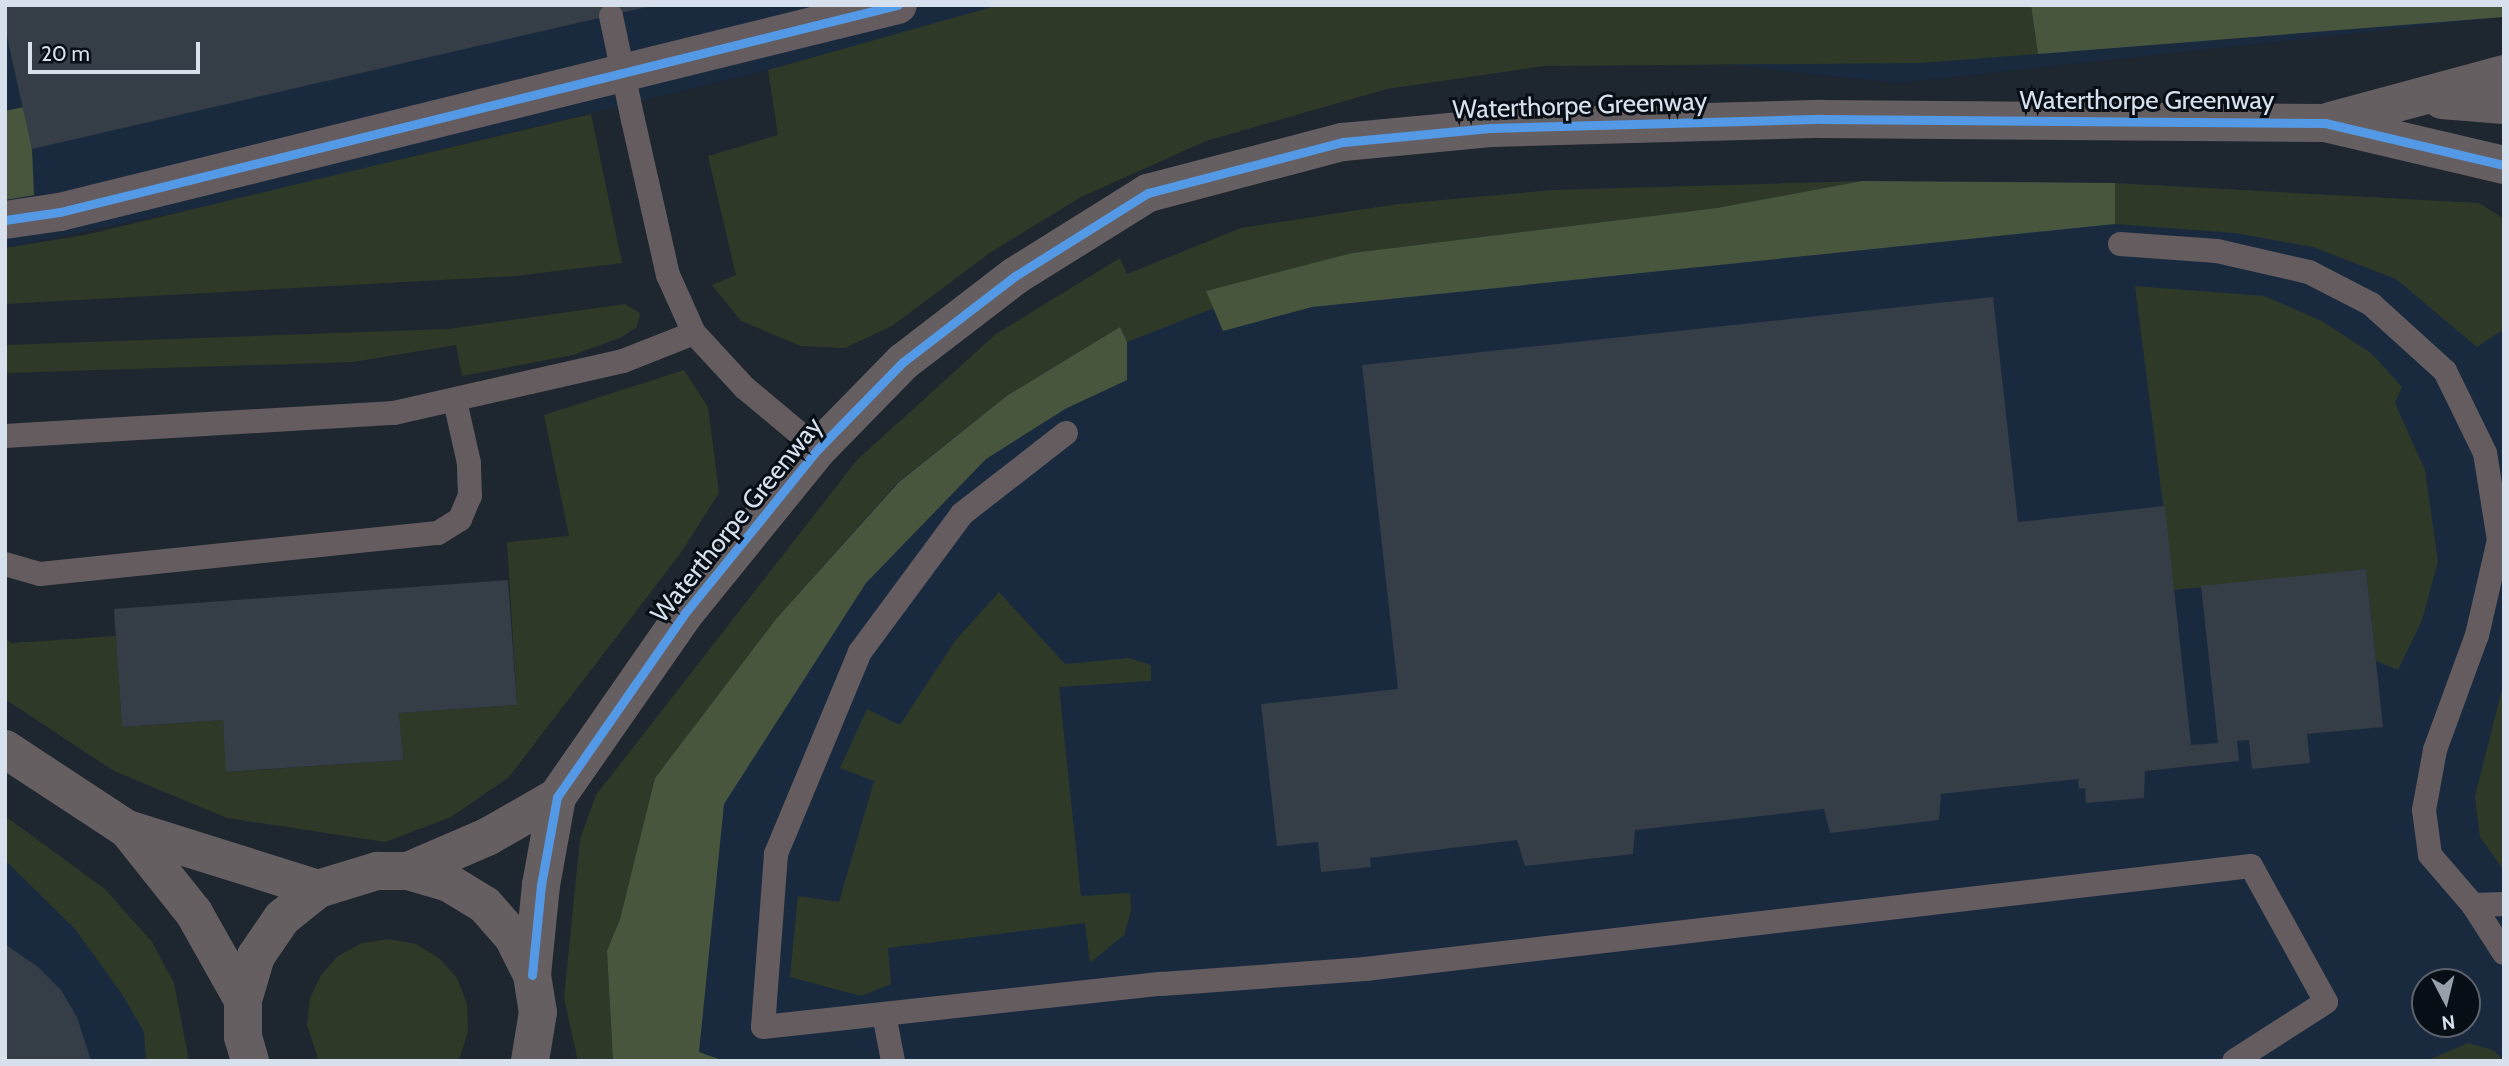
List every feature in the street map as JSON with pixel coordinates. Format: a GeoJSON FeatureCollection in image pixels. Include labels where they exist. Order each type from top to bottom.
{"type":"FeatureCollection","features":[{"type":"Feature","properties":{"kind":"street"},"geometry":{"type":"LineString","coordinates":[[5,220],[74,209],[848,12],[898,5]]}},
{"type":"Feature","properties":{"kind":"street","name":"Waterthorpe Greenway"},"geometry":{"type":"LineString","coordinates":[[2325,123],[2504,74]]}},
{"type":"Feature","properties":{"kind":"street"},"geometry":{"type":"LineString","coordinates":[[2416,98],[2504,105]]}},
{"type":"Feature","properties":{"kind":"street","name":"Waterthorpe Greenway"},"geometry":{"type":"LineString","coordinates":[[531,975],[541,885],[557,797],[685,613],[818,449],[913,355],[1015,276],[1149,193],[1343,142],[1490,128],[1822,119],[2325,123],[2504,164]]}},
{"type":"Feature","properties":{"kind":"street"},"geometry":{"type":"LineString","coordinates":[[5,749],[127,829],[318,889]]}},
{"type":"Feature","properties":{"kind":"street","name":"Waterthorpe Greenway"},"geometry":{"type":"LineString","coordinates":[[408,871],[486,837],[557,797]]}},
{"type":"Feature","properties":{"kind":"street"},"geometry":{"type":"LineString","coordinates":[[127,829],[194,913],[243,1000]]}},
{"type":"Feature","properties":{"kind":"street"},"geometry":{"type":"LineString","coordinates":[[250,1061],[243,1037],[243,1000],[256,956],[275,927],[318,889],[346,877],[408,871],[449,883],[485,905],[513,937],[531,975],[538,1013],[535,1057]]}},
{"type":"Feature","properties":{"kind":"lane"},"geometry":{"type":"LineString","coordinates":[[610,11],[668,275],[694,332],[745,388],[818,449]]}},
{"type":"Feature","properties":{"kind":"lane"},"geometry":{"type":"LineString","coordinates":[[2120,244],[2217,251],[2309,272],[2371,304],[2445,371],[2485,453],[2499,540],[2477,635],[2435,750],[2424,810],[2430,855],[2473,905],[2504,953]]}},
{"type":"Feature","properties":{"kind":"lane"},"geometry":{"type":"LineString","coordinates":[[5,436],[394,414],[623,361],[694,332]]}},
{"type":"Feature","properties":{"kind":"lane"},"geometry":{"type":"LineString","coordinates":[[5,564],[40,574],[438,533],[460,519],[470,496],[469,463],[455,401]]}},
{"type":"Feature","properties":{"kind":"lane"},"geometry":{"type":"LineString","coordinates":[[1066,432],[962,514],[860,652],[776,854],[763,1027],[1162,984],[1365,969],[2251,866],[2326,1002],[2234,1061]]}},
{"type":"Feature","properties":{"kind":"lane"},"geometry":{"type":"LineString","coordinates":[[2473,905],[2504,904]]}},
{"type":"Feature","properties":{"kind":"lane"},"geometry":{"type":"LineString","coordinates":[[884,1014],[893,1061]]}},
{"type":"Feature","properties":{"kind":"shaded area"},"geometry":{"type":"Polygon","coordinates":[[[5,5],[2504,5],[2504,17],[1897,83],[1352,23],[768,70],[217,204],[5,248],[5,5]]]}},
{"type":"Feature","properties":{"kind":"shaded area"},"geometry":{"type":"Polygon","coordinates":[[[1862,181],[2115,183],[2479,203],[2504,219],[2504,1061],[578,1061],[564,998],[580,839],[596,795],[857,460],[996,334],[1120,258],[1127,274],[1241,228],[1398,204],[1553,190],[1862,181]]]}},
{"type":"Feature","properties":{"kind":"shaded area"},"geometry":{"type":"Polygon","coordinates":[[[5,816],[105,889],[152,942],[174,983],[189,1061],[5,1061],[5,816]]]}},
{"type":"Feature","properties":{"kind":"green space"},"geometry":{"type":"Polygon","coordinates":[[[999,5],[2031,5],[2038,54],[1920,63],[1544,66],[1387,89],[1206,141],[1081,197],[991,252],[892,326],[845,348],[801,346],[741,321],[712,285],[736,275],[708,156],[778,135],[768,70],[999,5]]]}},
{"type":"Feature","properties":{"kind":"green space"},"geometry":{"type":"Polygon","coordinates":[[[2031,5],[2504,5],[2504,17],[2038,54],[2031,5]]]}},
{"type":"Feature","properties":{"kind":"green space"},"geometry":{"type":"Polygon","coordinates":[[[24,107],[32,149],[34,195],[5,200],[5,111],[24,107]]]}},
{"type":"Feature","properties":{"kind":"green space"},"geometry":{"type":"Polygon","coordinates":[[[591,114],[622,263],[516,276],[5,304],[5,248],[85,235],[591,114]]]}},
{"type":"Feature","properties":{"kind":"green space"},"geometry":{"type":"Polygon","coordinates":[[[1862,181],[1717,208],[1352,253],[1207,291],[1214,308],[1127,342],[1120,327],[1008,395],[898,482],[776,619],[655,778],[620,919],[607,951],[613,1061],[578,1061],[564,998],[580,839],[596,795],[857,460],[996,334],[1120,258],[1127,274],[1241,228],[1398,204],[1553,190],[1862,181]]]}},
{"type":"Feature","properties":{"kind":"green space"},"geometry":{"type":"Polygon","coordinates":[[[1862,181],[2115,183],[2115,224],[1312,307],[1223,331],[1206,291],[1352,253],[1717,208],[1862,181]]]}},
{"type":"Feature","properties":{"kind":"green space"},"geometry":{"type":"Polygon","coordinates":[[[2115,183],[2479,203],[2504,219],[2504,329],[2477,347],[2396,279],[2313,247],[2235,233],[2115,224],[2115,183]]]}},
{"type":"Feature","properties":{"kind":"green space"},"geometry":{"type":"Polygon","coordinates":[[[2135,286],[2264,296],[2322,321],[2371,353],[2402,387],[2395,403],[2425,470],[2438,562],[2422,620],[2398,670],[2376,661],[2366,569],[2174,590],[2135,286]]]}},
{"type":"Feature","properties":{"kind":"green space"},"geometry":{"type":"Polygon","coordinates":[[[625,304],[640,313],[637,327],[622,337],[573,355],[462,376],[456,345],[353,362],[5,373],[5,345],[448,329],[625,304]]]}},
{"type":"Feature","properties":{"kind":"green space"},"geometry":{"type":"Polygon","coordinates":[[[1120,327],[1127,342],[1127,380],[1065,409],[986,459],[866,583],[724,804],[699,1052],[724,1061],[613,1061],[607,951],[620,919],[655,778],[776,619],[899,482],[1008,395],[1120,327]]]}},
{"type":"Feature","properties":{"kind":"green space"},"geometry":{"type":"Polygon","coordinates":[[[684,370],[708,407],[719,493],[680,554],[509,777],[451,817],[385,842],[227,818],[114,771],[5,699],[5,639],[12,643],[116,636],[122,727],[223,720],[227,772],[402,760],[399,713],[517,705],[507,542],[569,536],[544,415],[684,370]]]}},
{"type":"Feature","properties":{"kind":"green space"},"geometry":{"type":"Polygon","coordinates":[[[999,592],[1065,664],[1129,658],[1151,665],[1151,681],[1059,687],[1081,896],[1130,893],[1131,911],[1124,935],[1090,963],[1085,923],[888,948],[891,984],[861,996],[790,977],[798,896],[839,902],[874,781],[840,768],[867,709],[900,725],[955,641],[999,592]]]}},
{"type":"Feature","properties":{"kind":"green space"},"geometry":{"type":"Polygon","coordinates":[[[2504,682],[2504,871],[2480,837],[2475,796],[2504,682]]]}},
{"type":"Feature","properties":{"kind":"green space"},"geometry":{"type":"Polygon","coordinates":[[[5,816],[105,889],[152,942],[174,983],[189,1061],[146,1061],[144,1032],[122,994],[75,929],[5,860],[5,816]]]}},
{"type":"Feature","properties":{"kind":"green space"},"geometry":{"type":"Polygon","coordinates":[[[389,939],[416,944],[439,958],[457,978],[467,1004],[468,1031],[460,1057],[457,1061],[319,1061],[307,1025],[310,998],[321,975],[338,956],[362,943],[389,939]]]}},
{"type":"Feature","properties":{"kind":"green space"},"geometry":{"type":"Polygon","coordinates":[[[2468,1043],[2493,1050],[2504,1061],[2426,1061],[2468,1043]]]}},
{"type":"Feature","properties":{"kind":"building"},"geometry":{"type":"Polygon","coordinates":[[[5,5],[651,6],[32,149],[5,28],[5,5]]]}},
{"type":"Feature","properties":{"kind":"building"},"geometry":{"type":"Polygon","coordinates":[[[1993,297],[2018,522],[2165,506],[2191,745],[2218,743],[2201,586],[2366,569],[2383,727],[2307,734],[2310,763],[2252,769],[2249,740],[2237,741],[2239,761],[2145,771],[2144,798],[2086,803],[2085,788],[2079,789],[2078,779],[1941,794],[1939,820],[1830,833],[1824,809],[1635,830],[1633,854],[1525,866],[1517,840],[1370,858],[1371,867],[1321,872],[1318,842],[1277,846],[1261,704],[1398,689],[1362,365],[1993,297]]]}},
{"type":"Feature","properties":{"kind":"building"},"geometry":{"type":"Polygon","coordinates":[[[508,580],[517,705],[399,713],[403,760],[226,772],[223,720],[122,727],[114,609],[508,580]]]}},
{"type":"Feature","properties":{"kind":"building"},"geometry":{"type":"Polygon","coordinates":[[[5,944],[38,967],[61,990],[77,1017],[91,1061],[5,1061],[5,944]]]}},
{"type":"Feature","properties":{"kind":"cycle path"},"geometry":{"type":"LineString","coordinates":[[5,220],[60,212],[898,5]]}},
{"type":"Feature","properties":{"kind":"cycle path"},"geometry":{"type":"LineString","coordinates":[[532,975],[541,885],[557,797],[685,613],[818,449],[903,362],[1015,276],[1148,193],[1343,142],[1490,128],[1822,119],[2325,123],[2504,165]]}}]}
